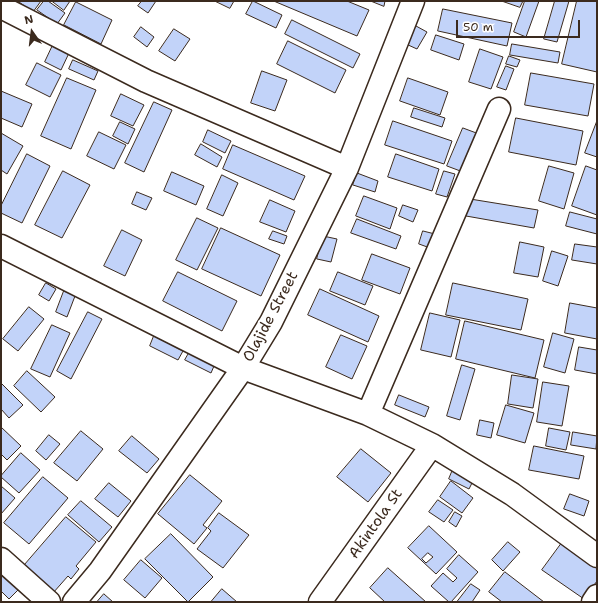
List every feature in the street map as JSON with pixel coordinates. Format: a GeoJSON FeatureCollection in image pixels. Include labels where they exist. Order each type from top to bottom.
{"type":"FeatureCollection","features":[{"type":"Feature","properties":{"kind":"street","name":"Olajide Street"},"geometry":{"type":"LineString","coordinates":[[74,602],[100,571],[243,368],[271,322],[347,168],[413,1]]}},
{"type":"Feature","properties":{"kind":"street"},"geometry":{"type":"LineString","coordinates":[[1,7],[146,81],[347,168]]}},
{"type":"Feature","properties":{"kind":"street"},"geometry":{"type":"LineString","coordinates":[[368,414],[499,109]]}},
{"type":"Feature","properties":{"kind":"street"},"geometry":{"type":"LineString","coordinates":[[1,246],[243,368],[368,414],[432,445],[512,494],[597,556]]}},
{"type":"Feature","properties":{"kind":"street","name":"Akintola St"},"geometry":{"type":"LineString","coordinates":[[320,602],[432,445]]}},
{"type":"Feature","properties":{"kind":"street"},"geometry":{"type":"LineString","coordinates":[[1,559],[49,602]]}},
{"type":"Feature","properties":{"kind":"street"},"geometry":{"type":"LineString","coordinates":[[593,602],[597,596]]}},
{"type":"Feature","properties":{"kind":"building"},"geometry":{"type":"Polygon","coordinates":[[[41,1],[33,12],[19,2],[41,1]]]}},
{"type":"Feature","properties":{"kind":"building"},"geometry":{"type":"Polygon","coordinates":[[[44,1],[48,1],[65,13],[57,24],[37,10],[44,1]]]}},
{"type":"Feature","properties":{"kind":"building"},"geometry":{"type":"Polygon","coordinates":[[[52,1],[70,1],[64,10],[52,1]]]}},
{"type":"Feature","properties":{"kind":"building"},"geometry":{"type":"Polygon","coordinates":[[[142,1],[156,1],[148,13],[138,6],[142,1]]]}},
{"type":"Feature","properties":{"kind":"building"},"geometry":{"type":"Polygon","coordinates":[[[215,1],[234,1],[230,8],[215,1]]]}},
{"type":"Feature","properties":{"kind":"building"},"geometry":{"type":"Polygon","coordinates":[[[253,1],[282,15],[276,28],[246,14],[253,1]]]}},
{"type":"Feature","properties":{"kind":"building"},"geometry":{"type":"Polygon","coordinates":[[[347,1],[369,10],[357,36],[276,2],[347,1]]]}},
{"type":"Feature","properties":{"kind":"building"},"geometry":{"type":"Polygon","coordinates":[[[371,1],[385,1],[384,6],[371,1]]]}},
{"type":"Feature","properties":{"kind":"building"},"geometry":{"type":"Polygon","coordinates":[[[502,1],[523,1],[520,7],[502,1]]]}},
{"type":"Feature","properties":{"kind":"building"},"geometry":{"type":"Polygon","coordinates":[[[525,1],[539,1],[526,37],[514,32],[525,1]]]}},
{"type":"Feature","properties":{"kind":"building"},"geometry":{"type":"Polygon","coordinates":[[[555,1],[569,1],[557,42],[544,39],[555,1]]]}},
{"type":"Feature","properties":{"kind":"building"},"geometry":{"type":"Polygon","coordinates":[[[577,1],[597,1],[597,72],[562,64],[577,1]]]}},
{"type":"Feature","properties":{"kind":"building"},"geometry":{"type":"Polygon","coordinates":[[[76,2],[112,20],[101,44],[64,25],[76,2]]]}},
{"type":"Feature","properties":{"kind":"building"},"geometry":{"type":"Polygon","coordinates":[[[443,9],[512,23],[507,46],[438,31],[443,9]]]}},
{"type":"Feature","properties":{"kind":"building"},"geometry":{"type":"Polygon","coordinates":[[[292,20],[360,54],[353,68],[285,34],[292,20]]]}},
{"type":"Feature","properties":{"kind":"building"},"geometry":{"type":"Polygon","coordinates":[[[416,26],[427,32],[417,49],[406,44],[416,26]]]}},
{"type":"Feature","properties":{"kind":"building"},"geometry":{"type":"Polygon","coordinates":[[[141,27],[154,37],[147,47],[134,37],[141,27]]]}},
{"type":"Feature","properties":{"kind":"building"},"geometry":{"type":"Polygon","coordinates":[[[174,29],[190,39],[175,61],[159,51],[174,29]]]}},
{"type":"Feature","properties":{"kind":"building"},"geometry":{"type":"Polygon","coordinates":[[[436,35],[464,44],[459,60],[431,50],[436,35]]]}},
{"type":"Feature","properties":{"kind":"building"},"geometry":{"type":"Polygon","coordinates":[[[288,41],[346,70],[335,93],[277,64],[288,41]]]}},
{"type":"Feature","properties":{"kind":"building"},"geometry":{"type":"Polygon","coordinates":[[[512,44],[560,52],[558,63],[510,55],[512,44]]]}},
{"type":"Feature","properties":{"kind":"building"},"geometry":{"type":"Polygon","coordinates":[[[53,45],[69,53],[61,70],[45,62],[53,45]]]}},
{"type":"Feature","properties":{"kind":"building"},"geometry":{"type":"Polygon","coordinates":[[[480,49],[503,57],[491,89],[469,82],[480,49]]]}},
{"type":"Feature","properties":{"kind":"building"},"geometry":{"type":"Polygon","coordinates":[[[509,56],[520,60],[517,67],[506,64],[509,56]]]}},
{"type":"Feature","properties":{"kind":"building"},"geometry":{"type":"Polygon","coordinates":[[[73,60],[98,71],[94,80],[69,69],[73,60]]]}},
{"type":"Feature","properties":{"kind":"building"},"geometry":{"type":"Polygon","coordinates":[[[37,63],[61,75],[50,97],[26,85],[37,63]]]}},
{"type":"Feature","properties":{"kind":"building"},"geometry":{"type":"Polygon","coordinates":[[[506,66],[514,69],[506,90],[497,87],[506,66]]]}},
{"type":"Feature","properties":{"kind":"building"},"geometry":{"type":"Polygon","coordinates":[[[262,71],[287,80],[275,111],[251,103],[262,71]]]}},
{"type":"Feature","properties":{"kind":"building"},"geometry":{"type":"Polygon","coordinates":[[[531,73],[594,84],[588,116],[525,105],[531,73]]]}},
{"type":"Feature","properties":{"kind":"building"},"geometry":{"type":"Polygon","coordinates":[[[67,78],[96,90],[71,149],[41,136],[67,78]]]}},
{"type":"Feature","properties":{"kind":"building"},"geometry":{"type":"Polygon","coordinates":[[[408,78],[448,92],[440,115],[400,101],[408,78]]]}},
{"type":"Feature","properties":{"kind":"building"},"geometry":{"type":"Polygon","coordinates":[[[1,91],[32,104],[22,127],[1,118],[1,91]]]}},
{"type":"Feature","properties":{"kind":"building"},"geometry":{"type":"Polygon","coordinates":[[[121,94],[144,105],[133,126],[111,116],[121,94]]]}},
{"type":"Feature","properties":{"kind":"building"},"geometry":{"type":"Polygon","coordinates":[[[154,102],[172,110],[144,172],[125,163],[154,102]]]}},
{"type":"Feature","properties":{"kind":"building"},"geometry":{"type":"Polygon","coordinates":[[[414,108],[445,118],[442,127],[411,117],[414,108]]]}},
{"type":"Feature","properties":{"kind":"building"},"geometry":{"type":"Polygon","coordinates":[[[516,118],[583,131],[576,165],[509,152],[516,118]]]}},
{"type":"Feature","properties":{"kind":"building"},"geometry":{"type":"Polygon","coordinates":[[[393,121],[452,141],[444,164],[385,145],[393,121]]]}},
{"type":"Feature","properties":{"kind":"building"},"geometry":{"type":"Polygon","coordinates":[[[597,121],[597,157],[585,153],[597,121]]]}},
{"type":"Feature","properties":{"kind":"building"},"geometry":{"type":"Polygon","coordinates":[[[120,122],[135,129],[128,144],[113,136],[120,122]]]}},
{"type":"Feature","properties":{"kind":"building"},"geometry":{"type":"Polygon","coordinates":[[[463,128],[479,134],[463,172],[447,166],[463,128]]]}},
{"type":"Feature","properties":{"kind":"building"},"geometry":{"type":"Polygon","coordinates":[[[208,130],[231,141],[225,153],[203,142],[208,130]]]}},
{"type":"Feature","properties":{"kind":"building"},"geometry":{"type":"Polygon","coordinates":[[[99,132],[126,145],[114,169],[87,156],[99,132]]]}},
{"type":"Feature","properties":{"kind":"building"},"geometry":{"type":"Polygon","coordinates":[[[1,133],[23,146],[7,174],[1,170],[1,133]]]}},
{"type":"Feature","properties":{"kind":"building"},"geometry":{"type":"Polygon","coordinates":[[[201,144],[222,157],[217,167],[195,155],[201,144]]]}},
{"type":"Feature","properties":{"kind":"building"},"geometry":{"type":"Polygon","coordinates":[[[233,145],[305,176],[294,200],[223,169],[233,145]]]}},
{"type":"Feature","properties":{"kind":"building"},"geometry":{"type":"Polygon","coordinates":[[[27,154],[50,166],[22,223],[1,213],[1,206],[27,154]]]}},
{"type":"Feature","properties":{"kind":"building"},"geometry":{"type":"Polygon","coordinates":[[[396,154],[439,169],[432,191],[388,177],[396,154]]]}},
{"type":"Feature","properties":{"kind":"building"},"geometry":{"type":"Polygon","coordinates":[[[549,166],[574,173],[564,209],[539,201],[549,166]]]}},
{"type":"Feature","properties":{"kind":"building"},"geometry":{"type":"Polygon","coordinates":[[[586,166],[597,170],[597,215],[572,206],[586,166]]]}},
{"type":"Feature","properties":{"kind":"building"},"geometry":{"type":"Polygon","coordinates":[[[63,171],[90,185],[62,238],[35,225],[63,171]]]}},
{"type":"Feature","properties":{"kind":"building"},"geometry":{"type":"Polygon","coordinates":[[[444,171],[455,174],[447,197],[436,194],[444,171]]]}},
{"type":"Feature","properties":{"kind":"building"},"geometry":{"type":"Polygon","coordinates":[[[172,172],[204,186],[196,205],[164,191],[172,172]]]}},
{"type":"Feature","properties":{"kind":"building"},"geometry":{"type":"Polygon","coordinates":[[[357,173],[378,181],[375,192],[353,185],[357,173]]]}},
{"type":"Feature","properties":{"kind":"building"},"geometry":{"type":"Polygon","coordinates":[[[222,175],[238,183],[223,216],[207,209],[222,175]]]}},
{"type":"Feature","properties":{"kind":"building"},"geometry":{"type":"Polygon","coordinates":[[[137,192],[152,198],[146,210],[132,204],[137,192]]]}},
{"type":"Feature","properties":{"kind":"building"},"geometry":{"type":"Polygon","coordinates":[[[364,196],[397,208],[390,229],[356,216],[364,196]]]}},
{"type":"Feature","properties":{"kind":"building"},"geometry":{"type":"Polygon","coordinates":[[[470,199],[538,210],[534,228],[466,216],[470,199]]]}},
{"type":"Feature","properties":{"kind":"building"},"geometry":{"type":"Polygon","coordinates":[[[270,200],[295,211],[286,232],[260,222],[270,200]]]}},
{"type":"Feature","properties":{"kind":"building"},"geometry":{"type":"Polygon","coordinates":[[[403,205],[418,210],[413,222],[399,216],[403,205]]]}},
{"type":"Feature","properties":{"kind":"building"},"geometry":{"type":"Polygon","coordinates":[[[570,212],[597,219],[597,234],[566,226],[570,212]]]}},
{"type":"Feature","properties":{"kind":"building"},"geometry":{"type":"Polygon","coordinates":[[[197,218],[218,228],[197,270],[176,260],[197,218]]]}},
{"type":"Feature","properties":{"kind":"building"},"geometry":{"type":"Polygon","coordinates":[[[357,219],[401,236],[396,249],[351,233],[357,219]]]}},
{"type":"Feature","properties":{"kind":"building"},"geometry":{"type":"Polygon","coordinates":[[[221,228],[280,255],[261,296],[202,269],[221,228]]]}},
{"type":"Feature","properties":{"kind":"building"},"geometry":{"type":"Polygon","coordinates":[[[122,230],[142,240],[125,276],[104,266],[122,230]]]}},
{"type":"Feature","properties":{"kind":"building"},"geometry":{"type":"Polygon","coordinates":[[[273,231],[287,236],[284,244],[269,239],[273,231]]]}},
{"type":"Feature","properties":{"kind":"building"},"geometry":{"type":"Polygon","coordinates":[[[423,231],[435,234],[430,248],[419,244],[423,231]]]}},
{"type":"Feature","properties":{"kind":"building"},"geometry":{"type":"Polygon","coordinates":[[[323,236],[337,239],[331,262],[317,259],[323,236]]]}},
{"type":"Feature","properties":{"kind":"building"},"geometry":{"type":"Polygon","coordinates":[[[520,242],[544,247],[538,277],[514,273],[520,242]]]}},
{"type":"Feature","properties":{"kind":"building"},"geometry":{"type":"Polygon","coordinates":[[[575,244],[597,247],[597,264],[572,260],[575,244]]]}},
{"type":"Feature","properties":{"kind":"building"},"geometry":{"type":"Polygon","coordinates":[[[552,251],[568,256],[558,286],[543,281],[552,251]]]}},
{"type":"Feature","properties":{"kind":"building"},"geometry":{"type":"Polygon","coordinates":[[[372,254],[410,268],[400,294],[362,280],[372,254]]]}},
{"type":"Feature","properties":{"kind":"building"},"geometry":{"type":"Polygon","coordinates":[[[178,272],[237,301],[222,331],[163,301],[178,272]]]}},
{"type":"Feature","properties":{"kind":"building"},"geometry":{"type":"Polygon","coordinates":[[[338,272],[373,286],[365,305],[330,291],[338,272]]]}},
{"type":"Feature","properties":{"kind":"building"},"geometry":{"type":"Polygon","coordinates":[[[46,283],[56,289],[49,301],[39,295],[46,283]]]}},
{"type":"Feature","properties":{"kind":"building"},"geometry":{"type":"Polygon","coordinates":[[[453,283],[528,299],[521,330],[446,315],[453,283]]]}},
{"type":"Feature","properties":{"kind":"building"},"geometry":{"type":"Polygon","coordinates":[[[320,289],[379,316],[368,342],[308,315],[320,289]]]}},
{"type":"Feature","properties":{"kind":"building"},"geometry":{"type":"Polygon","coordinates":[[[64,291],[75,296],[67,317],[56,312],[64,291]]]}},
{"type":"Feature","properties":{"kind":"building"},"geometry":{"type":"Polygon","coordinates":[[[570,303],[597,308],[597,339],[565,333],[570,303]]]}},
{"type":"Feature","properties":{"kind":"building"},"geometry":{"type":"Polygon","coordinates":[[[29,307],[44,319],[18,351],[3,339],[29,307]]]}},
{"type":"Feature","properties":{"kind":"building"},"geometry":{"type":"Polygon","coordinates":[[[88,312],[102,319],[71,379],[57,371],[88,312]]]}},
{"type":"Feature","properties":{"kind":"building"},"geometry":{"type":"Polygon","coordinates":[[[430,313],[460,320],[451,357],[421,350],[430,313]]]}},
{"type":"Feature","properties":{"kind":"building"},"geometry":{"type":"Polygon","coordinates":[[[465,321],[544,340],[535,378],[456,359],[465,321]]]}},
{"type":"Feature","properties":{"kind":"building"},"geometry":{"type":"Polygon","coordinates":[[[52,325],[70,333],[50,377],[31,369],[52,325]]]}},
{"type":"Feature","properties":{"kind":"building"},"geometry":{"type":"Polygon","coordinates":[[[553,333],[574,339],[565,373],[544,367],[553,333]]]}},
{"type":"Feature","properties":{"kind":"building"},"geometry":{"type":"Polygon","coordinates":[[[341,335],[367,346],[352,379],[326,367],[341,335]]]}},
{"type":"Feature","properties":{"kind":"building"},"geometry":{"type":"Polygon","coordinates":[[[154,336],[183,351],[178,360],[150,346],[154,336]]]}},
{"type":"Feature","properties":{"kind":"building"},"geometry":{"type":"Polygon","coordinates":[[[579,347],[597,350],[597,374],[575,370],[579,347]]]}},
{"type":"Feature","properties":{"kind":"building"},"geometry":{"type":"Polygon","coordinates":[[[189,353],[214,366],[211,373],[185,360],[189,353]]]}},
{"type":"Feature","properties":{"kind":"building"},"geometry":{"type":"Polygon","coordinates":[[[462,365],[475,369],[460,420],[447,416],[462,365]]]}},
{"type":"Feature","properties":{"kind":"building"},"geometry":{"type":"Polygon","coordinates":[[[27,371],[55,397],[41,412],[14,386],[27,371]]]}},
{"type":"Feature","properties":{"kind":"building"},"geometry":{"type":"Polygon","coordinates":[[[512,375],[538,379],[533,408],[508,404],[512,375]]]}},
{"type":"Feature","properties":{"kind":"building"},"geometry":{"type":"Polygon","coordinates":[[[543,382],[569,386],[562,426],[537,422],[543,382]]]}},
{"type":"Feature","properties":{"kind":"building"},"geometry":{"type":"Polygon","coordinates":[[[1,383],[23,405],[9,418],[1,409],[1,383]]]}},
{"type":"Feature","properties":{"kind":"building"},"geometry":{"type":"Polygon","coordinates":[[[399,395],[429,407],[425,417],[395,405],[399,395]]]}},
{"type":"Feature","properties":{"kind":"building"},"geometry":{"type":"Polygon","coordinates":[[[506,405],[534,413],[525,443],[497,435],[506,405]]]}},
{"type":"Feature","properties":{"kind":"building"},"geometry":{"type":"Polygon","coordinates":[[[480,420],[494,423],[491,438],[477,435],[480,420]]]}},
{"type":"Feature","properties":{"kind":"building"},"geometry":{"type":"Polygon","coordinates":[[[1,427],[21,446],[7,460],[1,454],[1,427]]]}},
{"type":"Feature","properties":{"kind":"building"},"geometry":{"type":"Polygon","coordinates":[[[549,428],[570,432],[566,450],[546,446],[549,428]]]}},
{"type":"Feature","properties":{"kind":"building"},"geometry":{"type":"Polygon","coordinates":[[[81,431],[103,449],[77,481],[54,463],[81,431]]]}},
{"type":"Feature","properties":{"kind":"building"},"geometry":{"type":"Polygon","coordinates":[[[573,432],[597,436],[596,449],[571,445],[573,432]]]}},
{"type":"Feature","properties":{"kind":"building"},"geometry":{"type":"Polygon","coordinates":[[[49,435],[60,444],[46,460],[36,451],[49,435]]]}},
{"type":"Feature","properties":{"kind":"building"},"geometry":{"type":"Polygon","coordinates":[[[132,436],[159,459],[147,473],[119,451],[132,436]]]}},
{"type":"Feature","properties":{"kind":"building"},"geometry":{"type":"Polygon","coordinates":[[[534,446],[584,456],[579,479],[529,470],[534,446]]]}},
{"type":"Feature","properties":{"kind":"building"},"geometry":{"type":"Polygon","coordinates":[[[361,449],[391,473],[368,502],[337,477],[361,449]]]}},
{"type":"Feature","properties":{"kind":"building"},"geometry":{"type":"Polygon","coordinates":[[[21,453],[40,470],[19,493],[1,476],[21,453]]]}},
{"type":"Feature","properties":{"kind":"building"},"geometry":{"type":"Polygon","coordinates":[[[454,467],[475,477],[469,489],[449,479],[454,467]]]}},
{"type":"Feature","properties":{"kind":"building"},"geometry":{"type":"Polygon","coordinates":[[[190,475],[222,501],[203,525],[207,528],[194,544],[158,514],[190,475]]]}},
{"type":"Feature","properties":{"kind":"building"},"geometry":{"type":"Polygon","coordinates":[[[43,477],[68,498],[29,544],[4,523],[43,477]]]}},
{"type":"Feature","properties":{"kind":"building"},"geometry":{"type":"Polygon","coordinates":[[[451,481],[473,498],[462,513],[440,497],[451,481]]]}},
{"type":"Feature","properties":{"kind":"building"},"geometry":{"type":"Polygon","coordinates":[[[109,483],[131,501],[118,517],[95,499],[109,483]]]}},
{"type":"Feature","properties":{"kind":"building"},"geometry":{"type":"Polygon","coordinates":[[[1,486],[15,498],[1,514],[1,486]]]}},
{"type":"Feature","properties":{"kind":"building"},"geometry":{"type":"Polygon","coordinates":[[[570,494],[589,501],[584,516],[564,509],[570,494]]]}},
{"type":"Feature","properties":{"kind":"building"},"geometry":{"type":"Polygon","coordinates":[[[438,500],[453,510],[444,522],[429,512],[438,500]]]}},
{"type":"Feature","properties":{"kind":"building"},"geometry":{"type":"Polygon","coordinates":[[[81,501],[112,527],[99,542],[68,515],[81,501]]]}},
{"type":"Feature","properties":{"kind":"building"},"geometry":{"type":"Polygon","coordinates":[[[455,512],[462,516],[456,527],[449,522],[455,512]]]}},
{"type":"Feature","properties":{"kind":"building"},"geometry":{"type":"Polygon","coordinates":[[[219,513],[249,535],[223,568],[197,549],[211,531],[208,528],[219,513]]]}},
{"type":"Feature","properties":{"kind":"building"},"geometry":{"type":"Polygon","coordinates":[[[66,517],[96,542],[76,566],[79,569],[71,579],[68,576],[53,593],[22,568],[66,517]]]}},
{"type":"Feature","properties":{"kind":"building"},"geometry":{"type":"Polygon","coordinates":[[[429,526],[457,552],[436,574],[408,548],[429,526]],[[428,553],[422,559],[426,563],[433,557],[428,553]]]}},
{"type":"Feature","properties":{"kind":"building"},"geometry":{"type":"Polygon","coordinates":[[[171,534],[213,577],[188,602],[145,559],[171,534]]]}},
{"type":"Feature","properties":{"kind":"building"},"geometry":{"type":"Polygon","coordinates":[[[564,540],[597,563],[597,581],[584,599],[542,570],[564,540]]]}},
{"type":"Feature","properties":{"kind":"building"},"geometry":{"type":"Polygon","coordinates":[[[508,542],[520,552],[503,571],[492,560],[508,542]]]}},
{"type":"Feature","properties":{"kind":"building"},"geometry":{"type":"Polygon","coordinates":[[[459,555],[478,572],[451,602],[449,602],[431,586],[443,573],[453,582],[457,578],[447,569],[459,555]]]}},
{"type":"Feature","properties":{"kind":"building"},"geometry":{"type":"Polygon","coordinates":[[[141,560],[162,578],[145,598],[124,580],[141,560]]]}},
{"type":"Feature","properties":{"kind":"building"},"geometry":{"type":"Polygon","coordinates":[[[388,568],[426,602],[385,602],[370,588],[388,568]]]}},
{"type":"Feature","properties":{"kind":"building"},"geometry":{"type":"Polygon","coordinates":[[[1,569],[20,588],[9,599],[1,591],[1,569]]]}},
{"type":"Feature","properties":{"kind":"building"},"geometry":{"type":"Polygon","coordinates":[[[505,572],[544,602],[502,602],[489,592],[505,572]]]}},
{"type":"Feature","properties":{"kind":"building"},"geometry":{"type":"Polygon","coordinates":[[[471,584],[480,590],[472,602],[457,602],[471,584]]]}},
{"type":"Feature","properties":{"kind":"building"},"geometry":{"type":"Polygon","coordinates":[[[222,589],[237,602],[211,602],[222,589]]]}},
{"type":"Feature","properties":{"kind":"building"},"geometry":{"type":"Polygon","coordinates":[[[104,594],[113,602],[97,602],[104,594]]]}}]}
